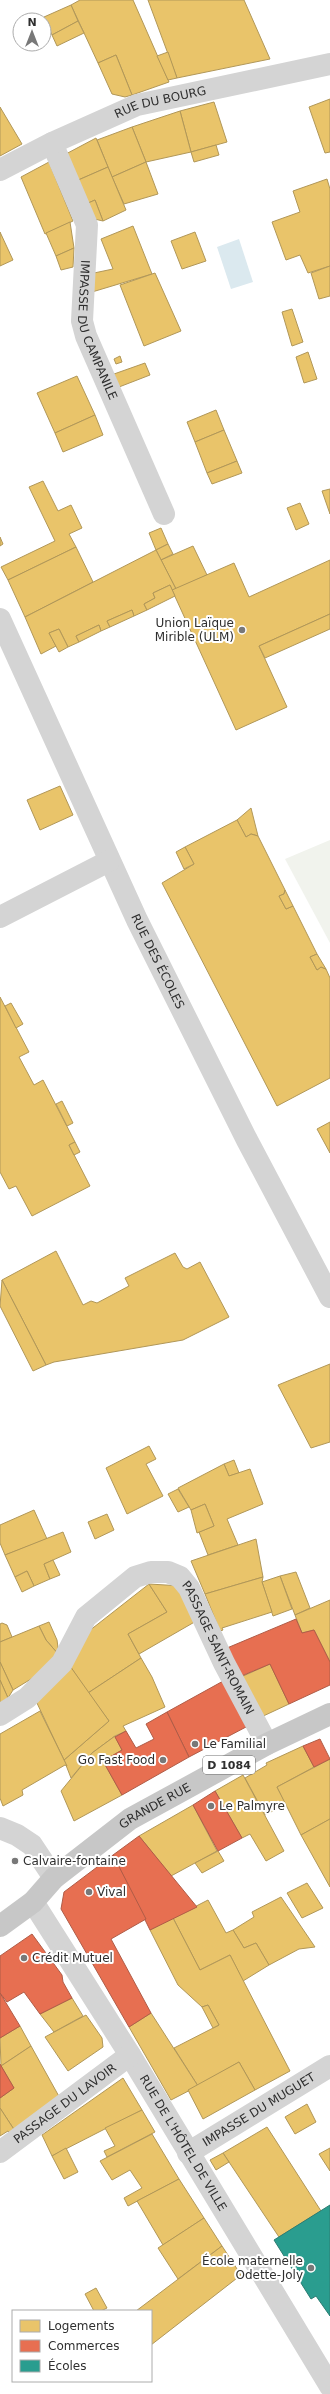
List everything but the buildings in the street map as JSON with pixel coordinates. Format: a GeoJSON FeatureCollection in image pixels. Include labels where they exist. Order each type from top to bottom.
{"type":"FeatureCollection","features":[{"type":"Feature","properties":{"kind":"main road","name":"GRANDE RUE"},"geometry":{"type":"LineString","coordinates":[[0,1926],[33,1902],[54,1878],[130,1819],[267,1744],[328,1718]]}},
{"type":"Feature","properties":{"kind":"street","name":"RUE DU BOURG"},"geometry":{"type":"LineString","coordinates":[[0,170],[52,143],[136,105],[330,64]]}},
{"type":"Feature","properties":{"kind":"street","name":"IMPASSE DU CAMPANILE"},"geometry":{"type":"LineString","coordinates":[[52,143],[87,225],[82,321],[86,336],[164,514]]}},
{"type":"Feature","properties":{"kind":"street","name":"RUE DES ÉCOLES"},"geometry":{"type":"LineString","coordinates":[[0,619],[109,861],[247,1140],[330,1298]]}},
{"type":"Feature","properties":{"kind":"street"},"geometry":{"type":"LineString","coordinates":[[0,917],[109,861]]}},
{"type":"Feature","properties":{"kind":"street","name":"PASSAGE SAINT-ROMAIN"},"geometry":{"type":"LineString","coordinates":[[0,1714],[27,1698],[62,1663],[86,1617],[135,1577],[151,1572],[168,1572],[180,1577],[189,1588],[224,1663],[267,1744]]}},
{"type":"Feature","properties":{"kind":"street"},"geometry":{"type":"LineString","coordinates":[[0,1828],[32,1845],[54,1878]]}},
{"type":"Feature","properties":{"kind":"street","name":"RUE DE L'HÔTEL DE VILLE"},"geometry":{"type":"LineString","coordinates":[[33,1902],[130,2055],[330,2386]]}},
{"type":"Feature","properties":{"kind":"street","name":"PASSAGE DU LAVOIR"},"geometry":{"type":"LineString","coordinates":[[0,2152],[130,2055]]}},
{"type":"Feature","properties":{"kind":"street","name":"IMPASSE DU MUGUET"},"geometry":{"type":"LineString","coordinates":[[188,2152],[330,2066]]}},
{"type":"Feature","properties":{"kind":"shaded area"},"geometry":{"type":"Polygon","coordinates":[[[239,239],[253,282],[231,289],[217,247],[239,239]]]}},
{"type":"Feature","properties":{"kind":"shaded area"},"geometry":{"type":"Polygon","coordinates":[[[330,840],[330,943],[285,859],[330,840]]]}},
{"type":"Feature","properties":{"kind":"place","name":"Union Laïque Mirible (ULM)"},"geometry":{"type":"Point","coordinates":[242,630]}},
{"type":"Feature","properties":{"kind":"place","name":"Le Familial"},"geometry":{"type":"Point","coordinates":[195,1744]}},
{"type":"Feature","properties":{"kind":"place","name":"Go Fast Food"},"geometry":{"type":"Point","coordinates":[163,1760]}},
{"type":"Feature","properties":{"kind":"place","name":"Le Palmyre"},"geometry":{"type":"Point","coordinates":[211,1806]}},
{"type":"Feature","properties":{"kind":"place","name":"Calvaire-fontaine"},"geometry":{"type":"Point","coordinates":[15,1861]}},
{"type":"Feature","properties":{"kind":"place","name":"Vival"},"geometry":{"type":"Point","coordinates":[89,1892]}},
{"type":"Feature","properties":{"kind":"place","name":"Crédit Mutuel"},"geometry":{"type":"Point","coordinates":[24,1958]}},
{"type":"Feature","properties":{"kind":"place","name":"École maternelle Odette-Joly"},"geometry":{"type":"Point","coordinates":[311,2268]}}]}
